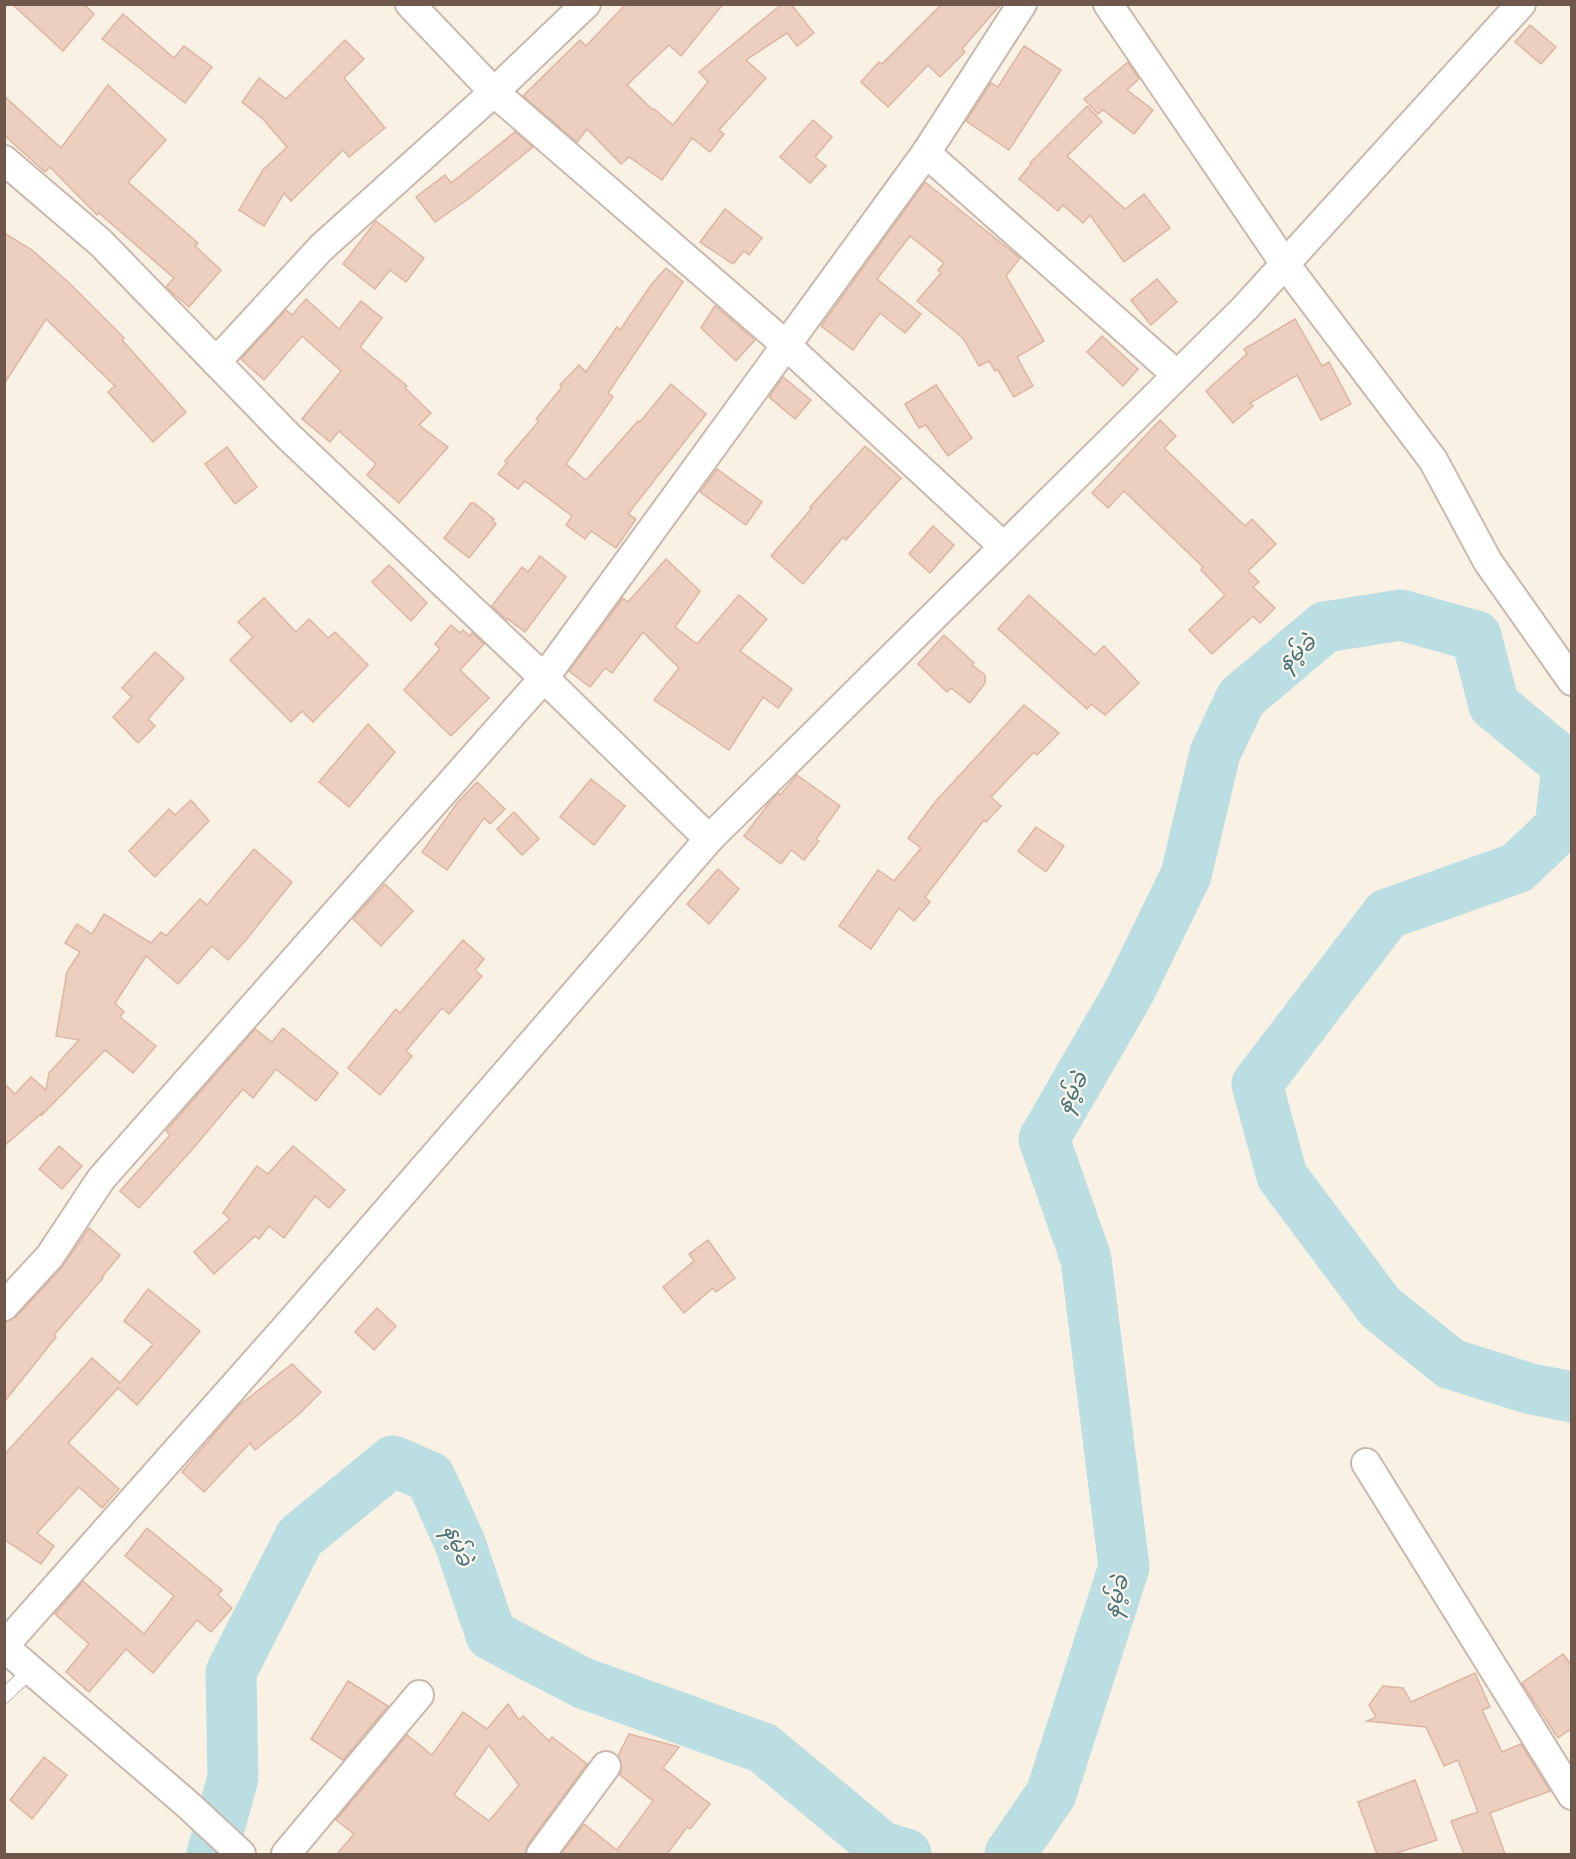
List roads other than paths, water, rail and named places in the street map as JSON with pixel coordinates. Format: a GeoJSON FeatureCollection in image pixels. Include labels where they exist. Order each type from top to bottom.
{"type":"FeatureCollection","features":[{"type":"Feature","properties":{"kind":"street"},"geometry":{"type":"LineString","coordinates":[[410,4],[494,92],[786,345],[1004,547]]}},
{"type":"Feature","properties":{"kind":"street"},"geometry":{"type":"LineString","coordinates":[[216,362],[321,248],[494,92],[586,4]]}},
{"type":"Feature","properties":{"kind":"street"},"geometry":{"type":"LineString","coordinates":[[4,1306],[50,1256],[101,1179],[544,678],[926,153],[1022,4]]}},
{"type":"Feature","properties":{"kind":"street"},"geometry":{"type":"LineString","coordinates":[[1108,4],[1285,264],[1433,460],[1488,562],[1572,681]]}},
{"type":"Feature","properties":{"kind":"street"},"geometry":{"type":"LineString","coordinates":[[241,1854],[186,1803],[4,1647],[290,1323],[709,839],[1245,308],[1521,4]]}},
{"type":"Feature","properties":{"kind":"street"},"geometry":{"type":"LineString","coordinates":[[926,153],[1177,375]]}},
{"type":"Feature","properties":{"kind":"street"},"geometry":{"type":"LineString","coordinates":[[4,160],[101,243],[288,436],[544,678],[709,839]]}},
{"type":"Feature","properties":{"kind":"street"},"geometry":{"type":"LineString","coordinates":[[1366,1463],[1572,1795]]}},
{"type":"Feature","properties":{"kind":"street"},"geometry":{"type":"LineString","coordinates":[[286,1854],[418,1695]]}},
{"type":"Feature","properties":{"kind":"street"},"geometry":{"type":"LineString","coordinates":[[540,1854],[606,1766]]}},
{"type":"Feature","properties":{"kind":"lane"},"geometry":{"type":"LineString","coordinates":[[4,1696],[30,1671]]}},
{"type":"Feature","properties":{"kind":"waterway","name":"နမ့်ခဲ"},"geometry":{"type":"LineString","coordinates":[[1010,1854],[1051,1794],[1124,1567],[1086,1259],[1044,1139],[1129,992],[1186,875],[1215,753],[1241,698],[1325,627],[1401,615],[1476,636],[1494,705],[1567,765],[1560,827],[1517,868],[1387,914],[1257,1084],[1282,1176],[1380,1307],[1451,1364],[1531,1389],[1572,1397]]}},
{"type":"Feature","properties":{"kind":"waterway","name":"နမ့်ခဲ"},"geometry":{"type":"LineString","coordinates":[[212,1854],[233,1778],[231,1672],[300,1537],[393,1461],[430,1477],[460,1543],[491,1635],[583,1683],[763,1748],[882,1847],[906,1854]]}}]}
